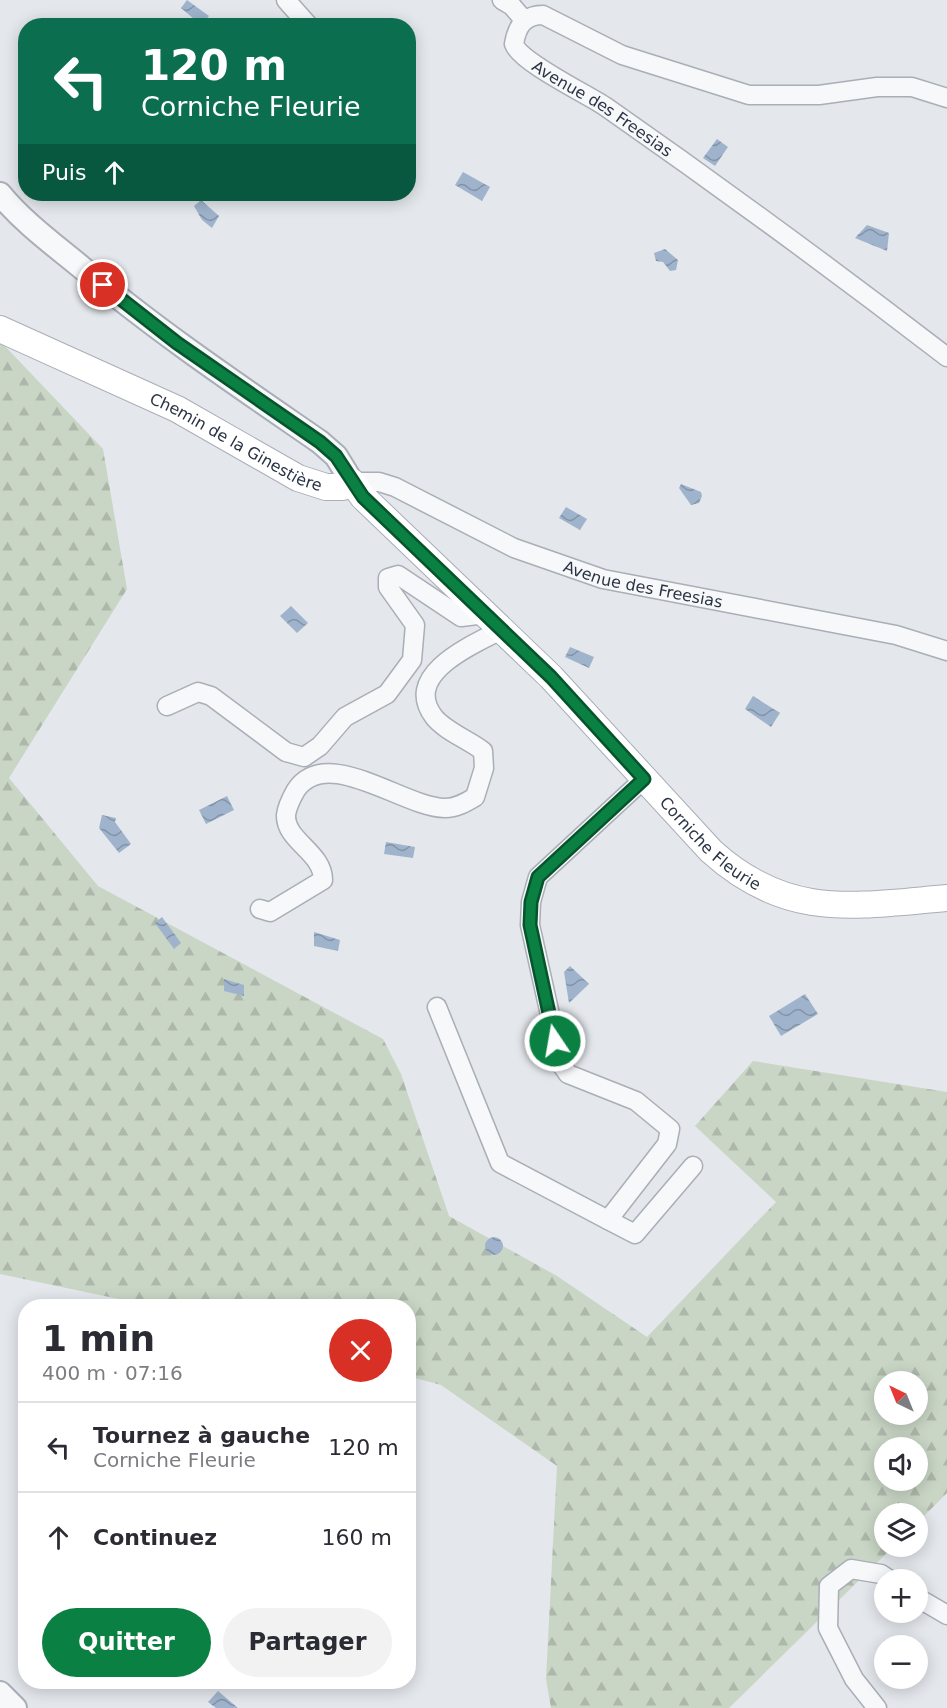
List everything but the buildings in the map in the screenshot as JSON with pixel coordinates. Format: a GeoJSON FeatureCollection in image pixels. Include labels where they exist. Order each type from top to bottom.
{"type":"FeatureCollection","features":[{"type":"Feature","properties":{"kind":"main road","name":"Chemin de la Ginestière"},"geometry":{"type":"LineString","coordinates":[[0,329],[177,410],[298,478],[326,487],[343,487],[352,482]]}},
{"type":"Feature","properties":{"kind":"main road","name":"Corniche Fleurie"},"geometry":{"type":"LineString","coordinates":[[352,482],[363,497],[551,677],[644,779],[733,871],[772,891],[818,904],[852,906],[947,898]]}},
{"type":"Feature","properties":{"kind":"street"},"geometry":{"type":"LineString","coordinates":[[286,0],[302,18]]}},
{"type":"Feature","properties":{"kind":"street"},"geometry":{"type":"LineString","coordinates":[[502,0],[512,6],[524,20],[532,15],[543,15],[622,55],[749,94],[819,95],[877,87],[912,87],[947,98]]}},
{"type":"Feature","properties":{"kind":"street","name":"Avenue des Freesias"},"geometry":{"type":"LineString","coordinates":[[524,20],[516,33],[514,44],[522,56],[597,101],[766,219],[947,357]]}},
{"type":"Feature","properties":{"kind":"street","name":"Chemin de la Ginestière"},"geometry":{"type":"LineString","coordinates":[[0,194],[23,220],[119,299],[177,343],[320,442],[336,456],[352,482]]}},
{"type":"Feature","properties":{"kind":"street","name":"Avenue des Freesias"},"geometry":{"type":"LineString","coordinates":[[352,482],[379,482],[394,487],[514,548],[603,579],[896,635],[947,651]]}},
{"type":"Feature","properties":{"kind":"street"},"geometry":{"type":"LineString","coordinates":[[167,706],[198,693],[211,696],[286,752],[303,757],[320,746],[345,717],[387,694],[412,660],[415,625],[388,587],[388,578],[398,576],[461,617],[495,621]]}},
{"type":"Feature","properties":{"kind":"street"},"geometry":{"type":"LineString","coordinates":[[260,909],[270,912],[323,880],[323,868],[288,827],[286,815],[292,797],[299,786],[309,778],[321,774],[344,774],[406,798],[444,808],[460,805],[475,797],[484,768],[483,752],[435,718],[425,701],[427,687],[442,664],[495,621]]}},
{"type":"Feature","properties":{"kind":"street"},"geometry":{"type":"LineString","coordinates":[[608,1220],[667,1144],[670,1129],[636,1101],[568,1074],[561,1064],[530,925],[531,902],[538,877],[644,779]]}},
{"type":"Feature","properties":{"kind":"street"},"geometry":{"type":"LineString","coordinates":[[437,1007],[500,1163],[635,1234],[693,1166]]}},
{"type":"Feature","properties":{"kind":"street"},"geometry":{"type":"LineString","coordinates":[[874,1573],[852,1569],[828,1586],[828,1628],[854,1678],[877,1708]]}},
{"type":"Feature","properties":{"kind":"street"},"geometry":{"type":"LineString","coordinates":[[928,1604],[947,1615]]}},
{"type":"Feature","properties":{"kind":"street"},"geometry":{"type":"LineString","coordinates":[[0,1693],[15,1708]]}},
{"type":"Feature","properties":{"kind":"green space"},"geometry":{"type":"Polygon","coordinates":[[[0,341],[103,449],[127,589],[9,778],[98,886],[383,1039],[401,1074],[449,1216],[557,1276],[647,1337],[776,1202],[695,1126],[753,1061],[947,1092],[947,1493],[928,1512],[928,1503],[874,1503],[874,1557],[883,1557],[729,1708],[551,1708],[546,1679],[557,1466],[441,1385],[416,1378],[416,1299],[119,1299],[0,1274],[0,341]]]}},
{"type":"Feature","properties":{"kind":"water"},"geometry":{"type":"Polygon","coordinates":[[[187,0],[209,16],[193,18],[181,8],[187,0]]]}},
{"type":"Feature","properties":{"kind":"water"},"geometry":{"type":"Polygon","coordinates":[[[717,139],[728,147],[715,166],[703,158],[717,139]]]}},
{"type":"Feature","properties":{"kind":"water"},"geometry":{"type":"Polygon","coordinates":[[[463,172],[490,187],[482,201],[455,185],[463,172]]]}},
{"type":"Feature","properties":{"kind":"water"},"geometry":{"type":"Polygon","coordinates":[[[202,201],[219,216],[212,228],[202,220],[194,206],[202,201]]]}},
{"type":"Feature","properties":{"kind":"water"},"geometry":{"type":"Polygon","coordinates":[[[867,225],[889,233],[887,251],[855,238],[867,225]]]}},
{"type":"Feature","properties":{"kind":"water"},"geometry":{"type":"Polygon","coordinates":[[[665,249],[678,260],[676,270],[670,271],[663,262],[656,261],[654,253],[665,249]]]}},
{"type":"Feature","properties":{"kind":"water"},"geometry":{"type":"Polygon","coordinates":[[[681,484],[701,492],[699,503],[691,505],[679,488],[681,484]]]}},
{"type":"Feature","properties":{"kind":"water"},"geometry":{"type":"Polygon","coordinates":[[[566,507],[587,519],[580,530],[559,518],[566,507]]]}},
{"type":"Feature","properties":{"kind":"water"},"geometry":{"type":"Polygon","coordinates":[[[291,606],[308,623],[297,633],[280,616],[291,606]]]}},
{"type":"Feature","properties":{"kind":"water"},"geometry":{"type":"Polygon","coordinates":[[[570,647],[594,657],[589,668],[565,657],[570,647]]]}},
{"type":"Feature","properties":{"kind":"water"},"geometry":{"type":"Polygon","coordinates":[[[753,696],[780,713],[771,727],[745,709],[753,696]]]}},
{"type":"Feature","properties":{"kind":"water"},"geometry":{"type":"Polygon","coordinates":[[[227,796],[234,810],[206,824],[199,810],[227,796]]]}},
{"type":"Feature","properties":{"kind":"water"},"geometry":{"type":"Polygon","coordinates":[[[102,815],[116,818],[115,822],[131,844],[119,853],[99,828],[102,815]]]}},
{"type":"Feature","properties":{"kind":"water"},"geometry":{"type":"Polygon","coordinates":[[[386,842],[415,847],[413,858],[384,854],[386,842]]]}},
{"type":"Feature","properties":{"kind":"water"},"geometry":{"type":"Polygon","coordinates":[[[162,917],[181,943],[174,949],[155,923],[162,917]]]}},
{"type":"Feature","properties":{"kind":"water"},"geometry":{"type":"Polygon","coordinates":[[[314,932],[340,940],[338,951],[314,946],[314,932]]]}},
{"type":"Feature","properties":{"kind":"water"},"geometry":{"type":"Polygon","coordinates":[[[570,966],[589,984],[569,1003],[564,972],[570,966]]]}},
{"type":"Feature","properties":{"kind":"water"},"geometry":{"type":"Polygon","coordinates":[[[224,979],[244,985],[244,996],[224,991],[224,979]]]}},
{"type":"Feature","properties":{"kind":"water"},"geometry":{"type":"Polygon","coordinates":[[[805,994],[818,1014],[781,1036],[769,1016],[805,994]]]}},
{"type":"Feature","properties":{"kind":"water"},"geometry":{"type":"Polygon","coordinates":[[[494,1237],[502,1242],[503,1246],[498,1254],[494,1255],[486,1250],[485,1246],[490,1238],[494,1237]]]}},
{"type":"Feature","properties":{"kind":"water"},"geometry":{"type":"Polygon","coordinates":[[[218,1691],[238,1708],[216,1708],[208,1702],[218,1691]]]}},
{"type":"Feature","properties":{"kind":"route"},"geometry":{"type":"LineString","coordinates":[[103,285],[177,343],[320,442],[336,456],[363,497],[442,570],[551,677],[644,779],[538,877],[531,902],[530,925],[555,1041]]}}]}
